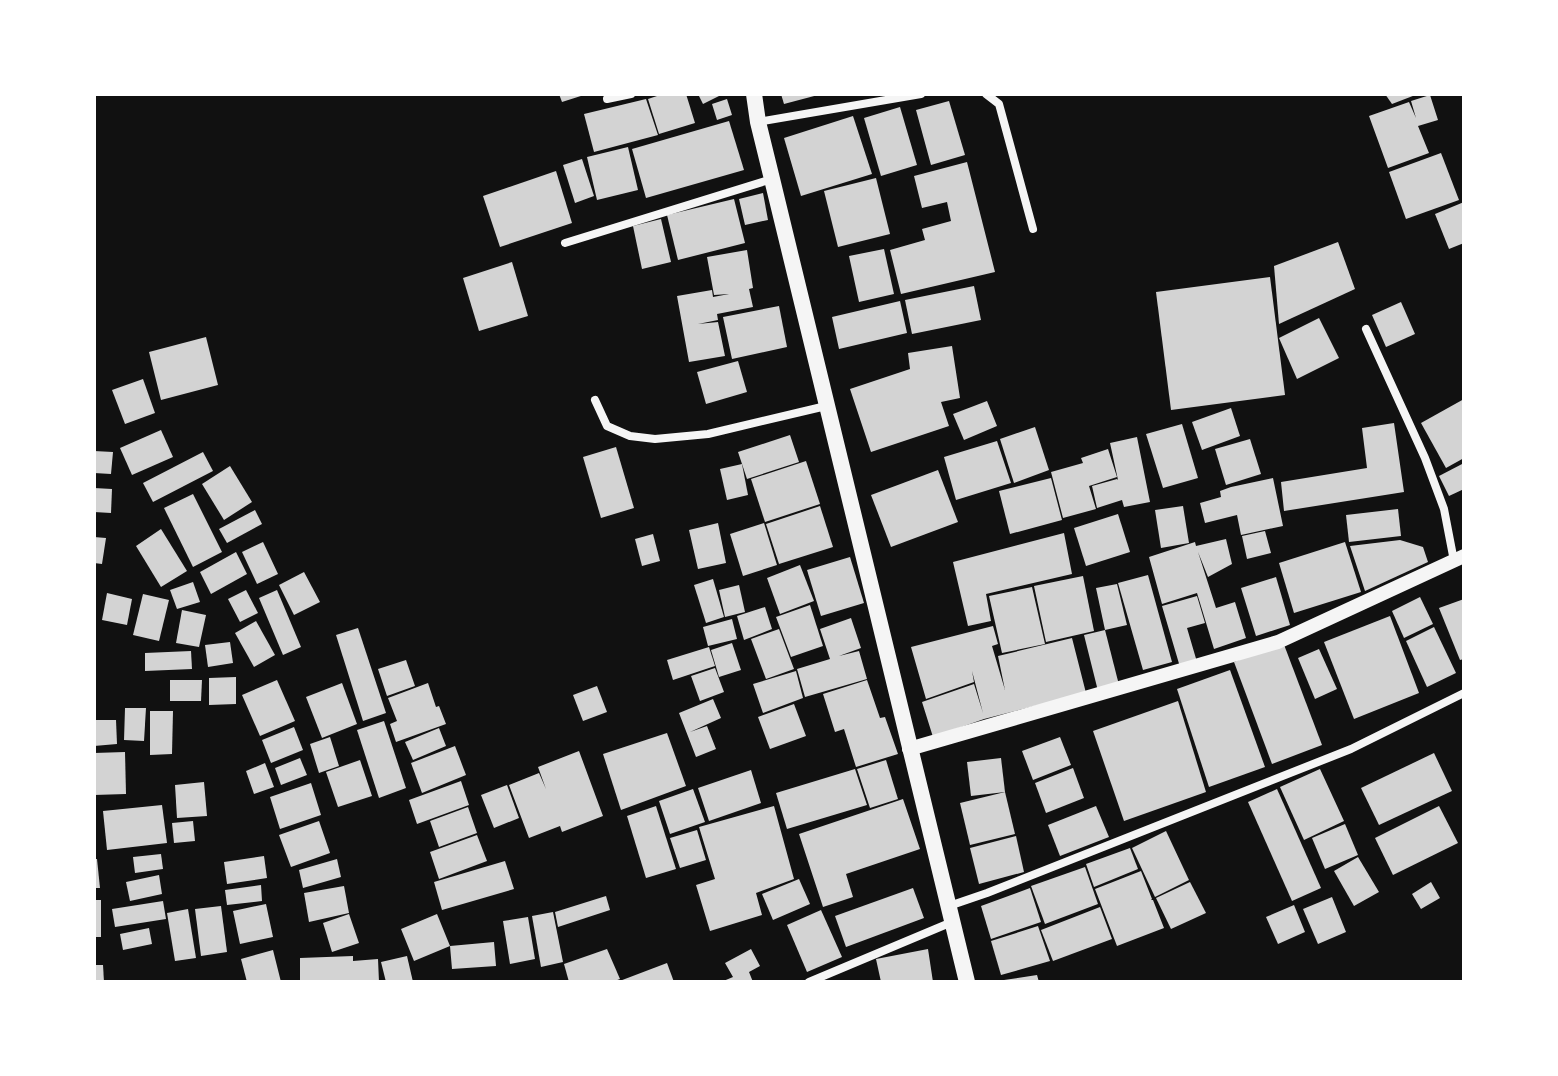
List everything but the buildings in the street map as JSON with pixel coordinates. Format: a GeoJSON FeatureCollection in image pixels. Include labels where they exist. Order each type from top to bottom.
{"type":"FeatureCollection","features":[{"type":"Feature","properties":{"kind":"main road"},"geometry":{"type":"LineString","coordinates":[[754,94],[826,406],[967,982]]}},
{"type":"Feature","properties":{"kind":"street"},"geometry":{"type":"LineString","coordinates":[[607,99],[631,94]]}},
{"type":"Feature","properties":{"kind":"street"},"geometry":{"type":"LineString","coordinates":[[758,122],[921,94]]}},
{"type":"Feature","properties":{"kind":"street"},"geometry":{"type":"LineString","coordinates":[[986,94],[999,104],[1033,229]]}},
{"type":"Feature","properties":{"kind":"street"},"geometry":{"type":"LineString","coordinates":[[565,243],[772,179]]}},
{"type":"Feature","properties":{"kind":"street"},"geometry":{"type":"LineString","coordinates":[[909,749],[1278,642],[1459,558],[1440,496],[1366,329]]}},
{"type":"Feature","properties":{"kind":"street"},"geometry":{"type":"LineString","coordinates":[[595,400],[607,426],[630,436],[655,439],[708,434],[826,406]]}},
{"type":"Feature","properties":{"kind":"street"},"geometry":{"type":"LineString","coordinates":[[809,982],[987,893],[1351,749],[1464,693]]}}]}
